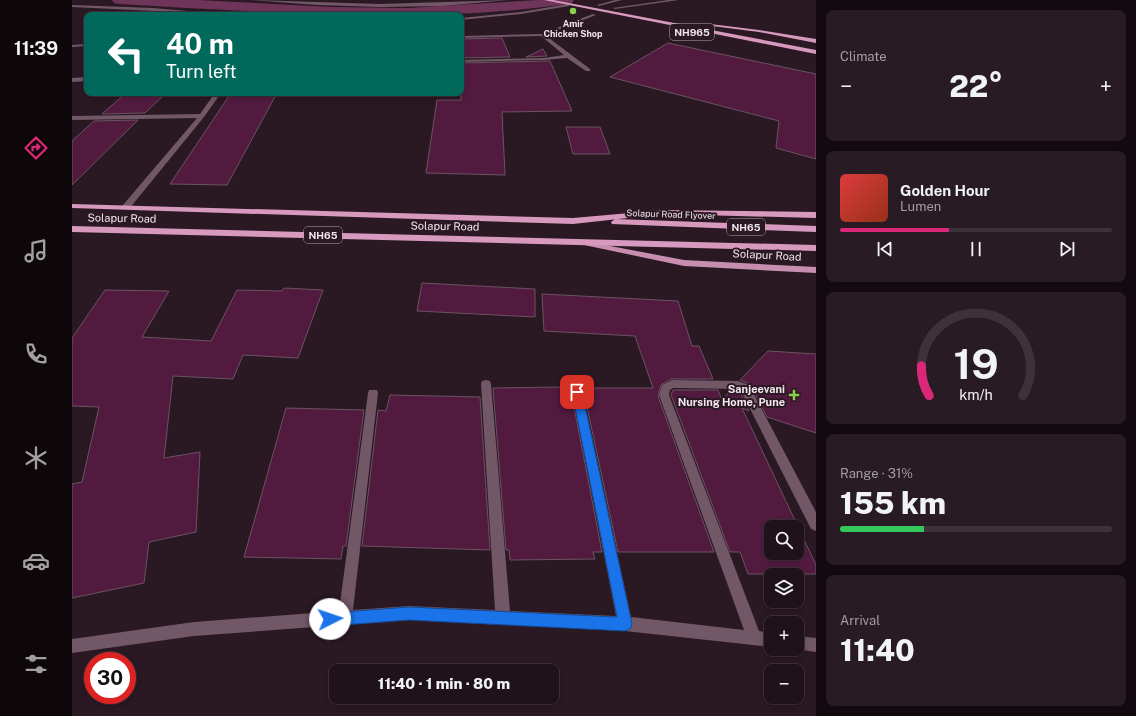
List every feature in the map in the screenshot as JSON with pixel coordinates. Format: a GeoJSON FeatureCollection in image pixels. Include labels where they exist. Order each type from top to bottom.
{"type":"FeatureCollection","features":[{"type":"Feature","properties":{"kind":"highway","name":"NH965"},"geometry":{"type":"LineString","coordinates":[[546,0],[568,5],[575,10],[594,12],[816,52]]}},
{"type":"Feature","properties":{"kind":"highway","name":"NH965"},"geometry":{"type":"LineString","coordinates":[[584,2],[816,46]]}},
{"type":"Feature","properties":{"kind":"highway","name":"NH965"},"geometry":{"type":"LineString","coordinates":[[594,12],[816,56]]}},
{"type":"Feature","properties":{"kind":"highway","name":"NH965"},"geometry":{"type":"LineString","coordinates":[[687,22],[702,24]]}},
{"type":"Feature","properties":{"kind":"highway","name":"NH965"},"geometry":{"type":"LineString","coordinates":[[709,25],[759,31],[816,42]]}},
{"type":"Feature","properties":{"kind":"highway","name":"Solapur Road"},"geometry":{"type":"LineString","coordinates":[[72,206],[573,220],[664,212],[816,214]]}},
{"type":"Feature","properties":{"kind":"highway","name":"Solapur Road Flyover"},"geometry":{"type":"LineString","coordinates":[[573,220],[816,229]]}},
{"type":"Feature","properties":{"kind":"highway","name":"Solapur Road"},"geometry":{"type":"LineString","coordinates":[[72,229],[574,241]]}},
{"type":"Feature","properties":{"kind":"highway","name":"NH65"},"geometry":{"type":"LineString","coordinates":[[574,241],[816,248]]}},
{"type":"Feature","properties":{"kind":"main road","name":"Solapur Road"},"geometry":{"type":"LineString","coordinates":[[574,241],[684,263],[816,270]]}},
{"type":"Feature","properties":{"kind":"street"},"geometry":{"type":"LineString","coordinates":[[253,0],[394,6],[464,4],[506,0]]}},
{"type":"Feature","properties":{"kind":"street"},"geometry":{"type":"LineString","coordinates":[[599,5],[620,0]]}},
{"type":"Feature","properties":{"kind":"street"},"geometry":{"type":"LineString","coordinates":[[615,8],[677,0]]}},
{"type":"Feature","properties":{"kind":"street"},"geometry":{"type":"LineString","coordinates":[[464,18],[521,14],[568,5]]}},
{"type":"Feature","properties":{"kind":"street"},"geometry":{"type":"LineString","coordinates":[[72,6],[193,12]]}},
{"type":"Feature","properties":{"kind":"street"},"geometry":{"type":"LineString","coordinates":[[464,37],[542,35],[594,12]]}},
{"type":"Feature","properties":{"kind":"street"},"geometry":{"type":"LineString","coordinates":[[542,35],[588,70]]}},
{"type":"Feature","properties":{"kind":"street"},"geometry":{"type":"LineString","coordinates":[[72,46],[84,45]]}},
{"type":"Feature","properties":{"kind":"street"},"geometry":{"type":"LineString","coordinates":[[464,61],[544,59],[568,56]]}},
{"type":"Feature","properties":{"kind":"street"},"geometry":{"type":"LineString","coordinates":[[72,80],[84,80]]}},
{"type":"Feature","properties":{"kind":"street"},"geometry":{"type":"LineString","coordinates":[[126,207],[202,116],[216,96]]}},
{"type":"Feature","properties":{"kind":"street"},"geometry":{"type":"LineString","coordinates":[[72,118],[202,116]]}},
{"type":"Feature","properties":{"kind":"street"},"geometry":{"type":"LineString","coordinates":[[486,384],[503,618]]}},
{"type":"Feature","properties":{"kind":"street"},"geometry":{"type":"LineString","coordinates":[[754,638],[664,395],[664,389],[666,386],[672,384],[738,385],[745,388],[816,525]]}},
{"type":"Feature","properties":{"kind":"street"},"geometry":{"type":"LineString","coordinates":[[577,392],[625,624]]}},
{"type":"Feature","properties":{"kind":"street"},"geometry":{"type":"LineString","coordinates":[[345,618],[373,393]]}},
{"type":"Feature","properties":{"kind":"street"},"geometry":{"type":"LineString","coordinates":[[72,646],[194,629],[409,613],[625,624],[764,639]]}},
{"type":"Feature","properties":{"kind":"street"},"geometry":{"type":"LineString","coordinates":[[804,644],[816,645]]}},
{"type":"Feature","properties":{"kind":"building"},"geometry":{"type":"Polygon","coordinates":[[[502,38],[510,57],[464,58],[464,39],[502,38]]]}},
{"type":"Feature","properties":{"kind":"building"},"geometry":{"type":"Polygon","coordinates":[[[668,43],[816,74],[816,159],[776,148],[779,121],[610,77],[668,43]]]}},
{"type":"Feature","properties":{"kind":"building"},"geometry":{"type":"Polygon","coordinates":[[[543,49],[547,56],[526,57],[543,49]]]}},
{"type":"Feature","properties":{"kind":"building"},"geometry":{"type":"Polygon","coordinates":[[[550,61],[572,111],[502,112],[505,175],[426,173],[437,100],[461,100],[461,96],[464,96],[464,63],[550,61]]]}},
{"type":"Feature","properties":{"kind":"building"},"geometry":{"type":"Polygon","coordinates":[[[123,96],[163,96],[145,113],[102,114],[123,96]]]}},
{"type":"Feature","properties":{"kind":"building"},"geometry":{"type":"Polygon","coordinates":[[[229,96],[275,96],[227,185],[170,184],[229,96]]]}},
{"type":"Feature","properties":{"kind":"building"},"geometry":{"type":"Polygon","coordinates":[[[138,120],[72,185],[72,141],[94,121],[138,120]]]}},
{"type":"Feature","properties":{"kind":"building"},"geometry":{"type":"Polygon","coordinates":[[[566,127],[600,127],[610,154],[573,154],[566,127]]]}},
{"type":"Feature","properties":{"kind":"building"},"geometry":{"type":"Polygon","coordinates":[[[422,283],[535,289],[535,317],[417,311],[422,283]]]}},
{"type":"Feature","properties":{"kind":"building"},"geometry":{"type":"Polygon","coordinates":[[[284,288],[323,290],[298,358],[243,355],[233,379],[173,376],[164,458],[200,452],[196,532],[149,542],[144,583],[72,598],[72,484],[82,482],[99,407],[72,406],[72,338],[105,290],[169,291],[142,337],[211,341],[237,290],[282,291],[284,288]]]}},
{"type":"Feature","properties":{"kind":"building"},"geometry":{"type":"Polygon","coordinates":[[[542,294],[678,301],[692,346],[699,346],[713,379],[671,379],[661,385],[658,396],[714,552],[618,552],[583,388],[653,388],[635,336],[544,331],[542,294]]]}},
{"type":"Feature","properties":{"kind":"building"},"geometry":{"type":"Polygon","coordinates":[[[768,351],[816,354],[816,433],[767,417],[750,384],[740,380],[768,351]]]}},
{"type":"Feature","properties":{"kind":"building"},"geometry":{"type":"Polygon","coordinates":[[[493,388],[571,388],[602,552],[593,552],[595,559],[510,560],[509,550],[506,550],[493,388]]]}},
{"type":"Feature","properties":{"kind":"building"},"geometry":{"type":"Polygon","coordinates":[[[673,390],[718,390],[722,400],[731,390],[740,392],[749,411],[742,408],[795,520],[764,520],[764,560],[804,560],[804,540],[816,565],[816,574],[804,574],[804,568],[764,568],[764,574],[748,574],[740,552],[730,552],[671,395],[673,390]]]}},
{"type":"Feature","properties":{"kind":"building"},"geometry":{"type":"Polygon","coordinates":[[[390,395],[480,397],[490,550],[362,546],[378,410],[386,411],[390,395]]]}},
{"type":"Feature","properties":{"kind":"building"},"geometry":{"type":"Polygon","coordinates":[[[286,408],[364,410],[346,546],[343,546],[341,559],[244,557],[286,408]]]}},
{"type":"Feature","properties":{"kind":"waterway"},"geometry":{"type":"LineString","coordinates":[[119,0],[331,11],[408,12],[524,6],[567,0]]}},
{"type":"Feature","properties":{"kind":"place","name":"Amir Chicken Shop"},"geometry":{"type":"Point","coordinates":[573,11]}},
{"type":"Feature","properties":{"kind":"place","name":"Sanjeevani Nursing Home, Pune"},"geometry":{"type":"Point","coordinates":[794,395]}},
{"type":"Feature","properties":{"kind":"route"},"geometry":{"type":"LineString","coordinates":[[330,619],[409,613],[625,624],[577,392]]}}]}
